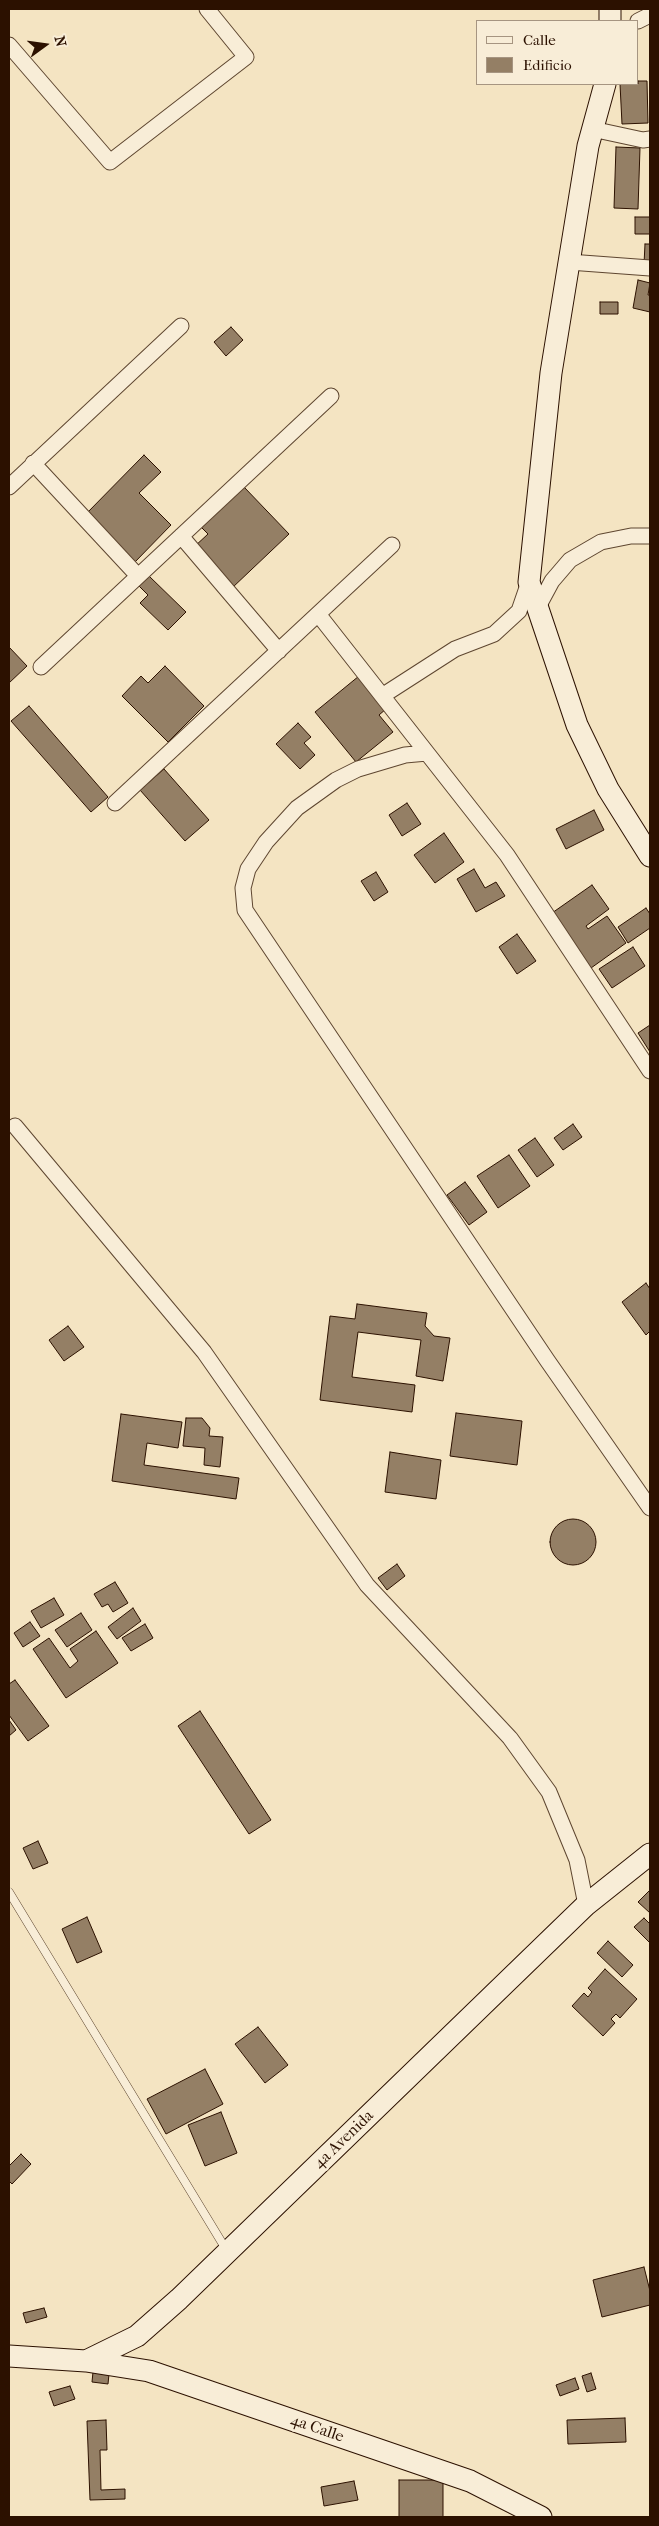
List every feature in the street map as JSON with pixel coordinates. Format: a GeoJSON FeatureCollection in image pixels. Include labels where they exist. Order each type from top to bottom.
{"type":"FeatureCollection","features":[{"type":"Feature","properties":{"kind":"street"},"geometry":{"type":"LineString","coordinates":[[9,46],[110,162],[246,56],[207,9]]}},
{"type":"Feature","properties":{"kind":"street"},"geometry":{"type":"LineString","coordinates":[[382,696],[456,649],[494,634],[519,611],[529,582],[551,373],[569,262],[592,129],[605,85]]}},
{"type":"Feature","properties":{"kind":"street"},"geometry":{"type":"LineString","coordinates":[[592,129],[643,140],[650,139]]}},
{"type":"Feature","properties":{"kind":"street"},"geometry":{"type":"LineString","coordinates":[[569,262],[650,268]]}},
{"type":"Feature","properties":{"kind":"street"},"geometry":{"type":"LineString","coordinates":[[9,487],[182,326]]}},
{"type":"Feature","properties":{"kind":"street"},"geometry":{"type":"LineString","coordinates":[[41,667],[331,396]]}},
{"type":"Feature","properties":{"kind":"street"},"geometry":{"type":"LineString","coordinates":[[33,463],[138,576]]}},
{"type":"Feature","properties":{"kind":"street"},"geometry":{"type":"LineString","coordinates":[[181,536],[279,650]]}},
{"type":"Feature","properties":{"kind":"street"},"geometry":{"type":"LineString","coordinates":[[538,607],[552,581],[570,560],[601,542],[630,536],[650,536]]}},
{"type":"Feature","properties":{"kind":"street"},"geometry":{"type":"LineString","coordinates":[[115,803],[392,546]]}},
{"type":"Feature","properties":{"kind":"street"},"geometry":{"type":"LineString","coordinates":[[529,582],[577,725],[608,789],[650,856]]}},
{"type":"Feature","properties":{"kind":"street"},"geometry":{"type":"LineString","coordinates":[[318,614],[507,855],[650,1070]]}},
{"type":"Feature","properties":{"kind":"street"},"geometry":{"type":"LineString","coordinates":[[427,753],[397,756],[358,769],[336,780],[297,808],[266,842],[248,869],[243,888],[245,910],[547,1360],[650,1508]]}},
{"type":"Feature","properties":{"kind":"street"},"geometry":{"type":"LineString","coordinates":[[15,1126],[204,1352],[367,1585],[515,1746],[549,1792],[577,1860],[586,1905]]}},
{"type":"Feature","properties":{"kind":"street","name":"4a Avenida"},"geometry":{"type":"LineString","coordinates":[[9,2356],[86,2361],[137,2336],[228,2252],[586,1905],[650,1854]]}},
{"type":"Feature","properties":{"kind":"street","name":"4a Calle"},"geometry":{"type":"LineString","coordinates":[[86,2361],[159,2374],[470,2481],[541,2517]]}},
{"type":"Feature","properties":{"kind":"lane"},"geometry":{"type":"LineString","coordinates":[[9,1892],[228,2252]]}},
{"type":"Feature","properties":{"kind":"building"},"geometry":{"type":"Polygon","coordinates":[[[639,81],[647,81],[648,123],[622,124],[620,85],[639,85],[639,81]]]}},
{"type":"Feature","properties":{"kind":"building"},"geometry":{"type":"Polygon","coordinates":[[[616,147],[640,148],[638,209],[614,208],[616,147]]]}},
{"type":"Feature","properties":{"kind":"building"},"geometry":{"type":"Polygon","coordinates":[[[635,217],[650,217],[650,234],[635,234],[635,217]]]}},
{"type":"Feature","properties":{"kind":"building"},"geometry":{"type":"Polygon","coordinates":[[[645,244],[650,244],[650,264],[644,264],[645,244]]]}},
{"type":"Feature","properties":{"kind":"building"},"geometry":{"type":"Polygon","coordinates":[[[638,280],[650,283],[648,295],[650,295],[650,312],[633,308],[638,280]]]}},
{"type":"Feature","properties":{"kind":"building"},"geometry":{"type":"Polygon","coordinates":[[[600,302],[618,302],[618,314],[600,314],[600,302]]]}},
{"type":"Feature","properties":{"kind":"building"},"geometry":{"type":"Polygon","coordinates":[[[231,327],[243,340],[226,356],[214,342],[231,327]]]}},
{"type":"Feature","properties":{"kind":"building"},"geometry":{"type":"Polygon","coordinates":[[[144,455],[161,472],[139,493],[171,525],[134,563],[86,514],[144,455]]]}},
{"type":"Feature","properties":{"kind":"building"},"geometry":{"type":"Polygon","coordinates":[[[244,487],[289,534],[232,588],[194,547],[208,534],[201,527],[244,487]]]}},
{"type":"Feature","properties":{"kind":"building"},"geometry":{"type":"Polygon","coordinates":[[[149,576],[186,612],[168,630],[140,603],[148,595],[139,586],[149,576]]]}},
{"type":"Feature","properties":{"kind":"building"},"geometry":{"type":"Polygon","coordinates":[[[9,647],[27,666],[9,683],[9,647]]]}},
{"type":"Feature","properties":{"kind":"building"},"geometry":{"type":"Polygon","coordinates":[[[165,666],[204,706],[168,742],[122,696],[141,676],[148,683],[165,666]]]}},
{"type":"Feature","properties":{"kind":"building"},"geometry":{"type":"Polygon","coordinates":[[[359,676],[386,709],[379,715],[393,732],[356,762],[315,712],[359,676]]]}},
{"type":"Feature","properties":{"kind":"building"},"geometry":{"type":"Polygon","coordinates":[[[29,706],[108,797],[91,812],[11,721],[29,706]]]}},
{"type":"Feature","properties":{"kind":"building"},"geometry":{"type":"Polygon","coordinates":[[[298,723],[311,737],[304,743],[315,755],[300,769],[276,744],[298,723]]]}},
{"type":"Feature","properties":{"kind":"building"},"geometry":{"type":"Polygon","coordinates":[[[164,769],[209,820],[185,841],[140,790],[164,769]]]}},
{"type":"Feature","properties":{"kind":"building"},"geometry":{"type":"Polygon","coordinates":[[[407,803],[421,824],[402,836],[389,815],[407,803]]]}},
{"type":"Feature","properties":{"kind":"building"},"geometry":{"type":"Polygon","coordinates":[[[594,810],[604,830],[566,849],[556,829],[594,810]]]}},
{"type":"Feature","properties":{"kind":"building"},"geometry":{"type":"Polygon","coordinates":[[[444,833],[464,862],[435,883],[414,855],[444,833]]]}},
{"type":"Feature","properties":{"kind":"building"},"geometry":{"type":"Polygon","coordinates":[[[474,869],[485,888],[496,882],[505,896],[476,912],[457,879],[474,869]]]}},
{"type":"Feature","properties":{"kind":"building"},"geometry":{"type":"Polygon","coordinates":[[[376,872],[388,892],[374,901],[361,881],[376,872]]]}},
{"type":"Feature","properties":{"kind":"building"},"geometry":{"type":"Polygon","coordinates":[[[592,885],[609,909],[586,926],[588,929],[607,916],[626,943],[591,968],[552,913],[592,885]]]}},
{"type":"Feature","properties":{"kind":"building"},"geometry":{"type":"Polygon","coordinates":[[[646,908],[650,914],[650,928],[628,943],[618,927],[646,908]]]}},
{"type":"Feature","properties":{"kind":"building"},"geometry":{"type":"Polygon","coordinates":[[[517,934],[536,961],[517,974],[499,947],[517,934]]]}},
{"type":"Feature","properties":{"kind":"building"},"geometry":{"type":"Polygon","coordinates":[[[633,947],[645,966],[612,988],[599,969],[633,947]]]}},
{"type":"Feature","properties":{"kind":"building"},"geometry":{"type":"Polygon","coordinates":[[[650,1025],[650,1052],[638,1033],[650,1025]]]}},
{"type":"Feature","properties":{"kind":"building"},"geometry":{"type":"Polygon","coordinates":[[[573,1124],[582,1137],[563,1150],[554,1138],[573,1124]]]}},
{"type":"Feature","properties":{"kind":"building"},"geometry":{"type":"Polygon","coordinates":[[[535,1138],[554,1165],[537,1177],[518,1150],[535,1138]]]}},
{"type":"Feature","properties":{"kind":"building"},"geometry":{"type":"Polygon","coordinates":[[[509,1155],[530,1186],[498,1208],[477,1176],[509,1155]]]}},
{"type":"Feature","properties":{"kind":"building"},"geometry":{"type":"Polygon","coordinates":[[[465,1182],[487,1212],[469,1225],[447,1195],[465,1182]]]}},
{"type":"Feature","properties":{"kind":"building"},"geometry":{"type":"Polygon","coordinates":[[[646,1283],[650,1289],[650,1331],[646,1335],[622,1302],[646,1283]]]}},
{"type":"Feature","properties":{"kind":"building"},"geometry":{"type":"Polygon","coordinates":[[[357,1304],[427,1313],[425,1326],[434,1336],[450,1338],[443,1381],[416,1376],[421,1340],[358,1332],[352,1377],[415,1385],[412,1412],[320,1400],[330,1316],[355,1319],[357,1304]]]}},
{"type":"Feature","properties":{"kind":"building"},"geometry":{"type":"Polygon","coordinates":[[[68,1326],[84,1347],[64,1361],[49,1340],[68,1326]]]}},
{"type":"Feature","properties":{"kind":"building"},"geometry":{"type":"Polygon","coordinates":[[[456,1413],[522,1421],[517,1465],[450,1456],[456,1413]]]}},
{"type":"Feature","properties":{"kind":"building"},"geometry":{"type":"Polygon","coordinates":[[[121,1414],[182,1422],[178,1448],[147,1443],[144,1465],[239,1478],[236,1499],[112,1481],[121,1414]]]}},
{"type":"Feature","properties":{"kind":"building"},"geometry":{"type":"Polygon","coordinates":[[[186,1418],[202,1418],[210,1428],[209,1436],[223,1437],[220,1467],[204,1465],[205,1448],[183,1446],[186,1418]]]}},
{"type":"Feature","properties":{"kind":"building"},"geometry":{"type":"Polygon","coordinates":[[[390,1452],[441,1460],[436,1499],[385,1492],[390,1452]]]}},
{"type":"Feature","properties":{"kind":"building"},"geometry":{"type":"Polygon","coordinates":[[[573,1519],[586,1523],[592,1529],[596,1542],[592,1555],[586,1561],[573,1565],[560,1561],[554,1555],[550,1542],[554,1529],[560,1523],[573,1519]]]}},
{"type":"Feature","properties":{"kind":"building"},"geometry":{"type":"Polygon","coordinates":[[[397,1564],[405,1576],[387,1590],[378,1578],[397,1564]]]}},
{"type":"Feature","properties":{"kind":"building"},"geometry":{"type":"Polygon","coordinates":[[[115,1582],[128,1603],[113,1612],[108,1604],[102,1607],[94,1594],[115,1582]]]}},
{"type":"Feature","properties":{"kind":"building"},"geometry":{"type":"Polygon","coordinates":[[[54,1598],[64,1615],[41,1628],[31,1611],[54,1598]]]}},
{"type":"Feature","properties":{"kind":"building"},"geometry":{"type":"Polygon","coordinates":[[[133,1608],[141,1621],[117,1639],[108,1627],[133,1608]]]}},
{"type":"Feature","properties":{"kind":"building"},"geometry":{"type":"Polygon","coordinates":[[[81,1613],[92,1630],[67,1647],[55,1630],[81,1613]]]}},
{"type":"Feature","properties":{"kind":"building"},"geometry":{"type":"Polygon","coordinates":[[[30,1622],[40,1636],[23,1647],[14,1633],[30,1622]]]}},
{"type":"Feature","properties":{"kind":"building"},"geometry":{"type":"Polygon","coordinates":[[[145,1624],[153,1638],[131,1651],[122,1638],[145,1624]]]}},
{"type":"Feature","properties":{"kind":"building"},"geometry":{"type":"Polygon","coordinates":[[[96,1631],[118,1663],[66,1698],[33,1649],[49,1638],[70,1668],[78,1661],[70,1649],[96,1631]]]}},
{"type":"Feature","properties":{"kind":"building"},"geometry":{"type":"Polygon","coordinates":[[[15,1680],[49,1726],[28,1741],[9,1715],[9,1684],[15,1680]]]}},
{"type":"Feature","properties":{"kind":"building"},"geometry":{"type":"Polygon","coordinates":[[[200,1711],[271,1820],[249,1834],[178,1726],[200,1711]]]}},
{"type":"Feature","properties":{"kind":"building"},"geometry":{"type":"Polygon","coordinates":[[[9,1720],[16,1730],[9,1736],[9,1720]]]}},
{"type":"Feature","properties":{"kind":"building"},"geometry":{"type":"Polygon","coordinates":[[[38,1841],[48,1863],[33,1869],[23,1848],[38,1841]]]}},
{"type":"Feature","properties":{"kind":"building"},"geometry":{"type":"Polygon","coordinates":[[[650,1890],[650,1913],[638,1902],[650,1890]]]}},
{"type":"Feature","properties":{"kind":"building"},"geometry":{"type":"Polygon","coordinates":[[[87,1917],[102,1952],[77,1963],[62,1929],[87,1917]]]}},
{"type":"Feature","properties":{"kind":"building"},"geometry":{"type":"Polygon","coordinates":[[[644,1918],[650,1924],[650,1943],[634,1927],[644,1918]]]}},
{"type":"Feature","properties":{"kind":"building"},"geometry":{"type":"Polygon","coordinates":[[[608,1941],[633,1965],[622,1977],[597,1953],[608,1941]]]}},
{"type":"Feature","properties":{"kind":"building"},"geometry":{"type":"Polygon","coordinates":[[[605,1969],[637,1999],[620,2018],[616,2014],[611,2019],[615,2023],[603,2036],[572,2006],[584,1993],[588,1997],[592,1992],[588,1988],[605,1969]]]}},
{"type":"Feature","properties":{"kind":"building"},"geometry":{"type":"Polygon","coordinates":[[[258,2027],[288,2065],[265,2083],[235,2044],[258,2027]]]}},
{"type":"Feature","properties":{"kind":"building"},"geometry":{"type":"Polygon","coordinates":[[[205,2069],[223,2104],[166,2134],[147,2099],[205,2069]]]}},
{"type":"Feature","properties":{"kind":"building"},"geometry":{"type":"Polygon","coordinates":[[[221,2112],[237,2153],[205,2166],[188,2125],[221,2112]]]}},
{"type":"Feature","properties":{"kind":"building"},"geometry":{"type":"Polygon","coordinates":[[[21,2154],[31,2164],[12,2184],[9,2181],[9,2166],[21,2154]]]}},
{"type":"Feature","properties":{"kind":"building"},"geometry":{"type":"Polygon","coordinates":[[[644,2267],[650,2291],[650,2305],[602,2317],[593,2280],[644,2267]]]}},
{"type":"Feature","properties":{"kind":"building"},"geometry":{"type":"Polygon","coordinates":[[[44,2308],[47,2317],[26,2323],[23,2313],[44,2308]]]}},
{"type":"Feature","properties":{"kind":"building"},"geometry":{"type":"Polygon","coordinates":[[[93,2372],[109,2374],[108,2384],[92,2382],[93,2372]]]}},
{"type":"Feature","properties":{"kind":"building"},"geometry":{"type":"Polygon","coordinates":[[[591,2373],[596,2389],[587,2392],[582,2376],[591,2373]]]}},
{"type":"Feature","properties":{"kind":"building"},"geometry":{"type":"Polygon","coordinates":[[[575,2378],[579,2389],[560,2396],[556,2385],[575,2378]]]}},
{"type":"Feature","properties":{"kind":"building"},"geometry":{"type":"Polygon","coordinates":[[[70,2386],[75,2399],[54,2406],[49,2392],[70,2386]]]}},
{"type":"Feature","properties":{"kind":"building"},"geometry":{"type":"Polygon","coordinates":[[[625,2418],[626,2442],[568,2444],[567,2420],[625,2418]]]}},
{"type":"Feature","properties":{"kind":"building"},"geometry":{"type":"Polygon","coordinates":[[[106,2420],[107,2450],[100,2450],[101,2490],[125,2489],[125,2499],[90,2500],[87,2421],[106,2420]]]}},
{"type":"Feature","properties":{"kind":"building"},"geometry":{"type":"Polygon","coordinates":[[[399,2480],[443,2480],[443,2517],[399,2517],[399,2480]]]}},
{"type":"Feature","properties":{"kind":"building"},"geometry":{"type":"Polygon","coordinates":[[[354,2481],[358,2500],[324,2506],[321,2487],[354,2481]]]}}]}
